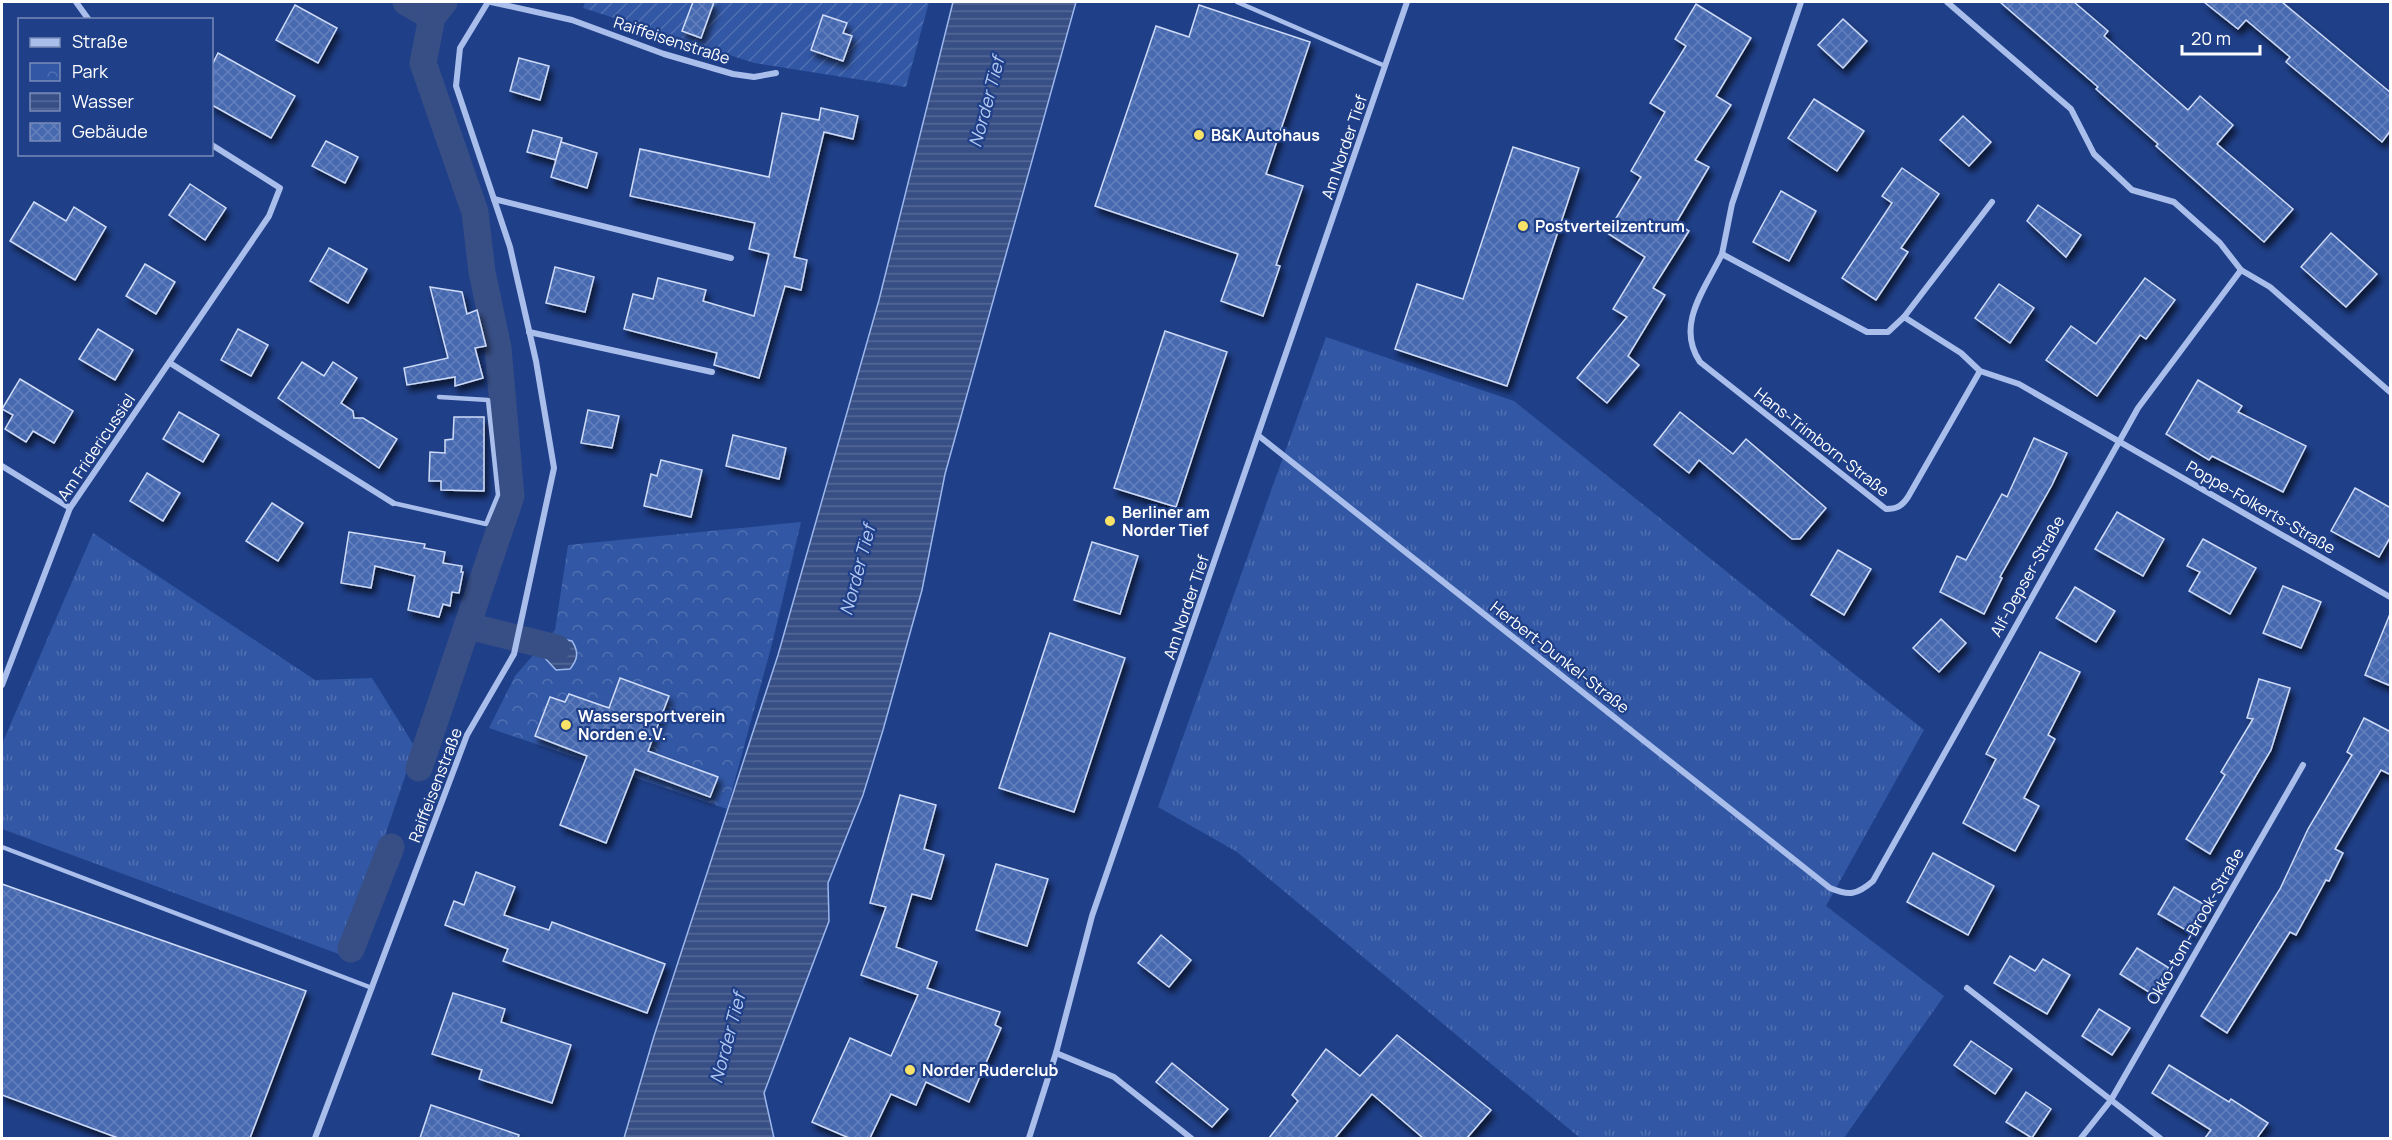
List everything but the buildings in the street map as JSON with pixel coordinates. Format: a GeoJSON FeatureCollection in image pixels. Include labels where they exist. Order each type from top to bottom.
{"type":"FeatureCollection","features":[{"type":"Feature","properties":{"kind":"street"},"geometry":{"type":"LineString","coordinates":[[76,2],[88,18]]}},
{"type":"Feature","properties":{"kind":"street","name":"Raiffeisenstraße"},"geometry":{"type":"LineString","coordinates":[[315,1138],[467,735],[514,654],[554,468],[529,332],[510,247],[456,86],[460,48],[490,2],[572,20],[664,54],[733,74],[754,77],[777,73]]}},
{"type":"Feature","properties":{"kind":"street","name":"Am Norder Tief"},"geometry":{"type":"LineString","coordinates":[[1029,1138],[1056,1053],[1092,916],[1407,2]]}},
{"type":"Feature","properties":{"kind":"street","name":"Hans-Trimborn-Straße"},"geometry":{"type":"LineString","coordinates":[[1802,2],[1732,204],[1722,254],[1689,325],[1690,348],[1700,362],[1886,508],[1894,509],[1903,504],[1908,497],[1980,370]]}},
{"type":"Feature","properties":{"kind":"street"},"geometry":{"type":"LineString","coordinates":[[1947,2],[2071,109],[2094,154],[2132,190],[2174,202],[2220,243],[2241,270],[2270,287],[2391,392]]}},
{"type":"Feature","properties":{"kind":"street","name":"Am Fridericussiel"},"geometry":{"type":"LineString","coordinates":[[2,685],[70,508],[268,216],[280,188],[213,146]]}},
{"type":"Feature","properties":{"kind":"street"},"geometry":{"type":"LineString","coordinates":[[494,199],[731,258]]}},
{"type":"Feature","properties":{"kind":"street"},"geometry":{"type":"LineString","coordinates":[[1722,254],[1867,333],[1888,332],[1904,317],[1992,202]]}},
{"type":"Feature","properties":{"kind":"street","name":"Alf-Depser-Straße"},"geometry":{"type":"LineString","coordinates":[[1847,895],[1861,892],[1873,882],[2117,442],[2138,408],[2241,270]]}},
{"type":"Feature","properties":{"kind":"street"},"geometry":{"type":"LineString","coordinates":[[1904,317],[1961,352],[1980,370],[2019,384],[2117,442]]}},
{"type":"Feature","properties":{"kind":"street"},"geometry":{"type":"LineString","coordinates":[[529,332],[712,372]]}},
{"type":"Feature","properties":{"kind":"street"},"geometry":{"type":"LineString","coordinates":[[170,363],[393,503]]}},
{"type":"Feature","properties":{"kind":"street","name":"Herbert-Dunkel-Straße"},"geometry":{"type":"LineString","coordinates":[[1258,436],[1830,888],[1847,895]]}},
{"type":"Feature","properties":{"kind":"street","name":"Poppe-Folkerts-Straße"},"geometry":{"type":"LineString","coordinates":[[2117,442],[2391,597]]}},
{"type":"Feature","properties":{"kind":"street"},"geometry":{"type":"LineString","coordinates":[[2,466],[70,508]]}},
{"type":"Feature","properties":{"kind":"street","name":"Okko-tom-Brook-Straße"},"geometry":{"type":"LineString","coordinates":[[2080,1138],[2111,1100],[2303,765]]}},
{"type":"Feature","properties":{"kind":"street"},"geometry":{"type":"LineString","coordinates":[[1967,988],[2160,1138]]}},
{"type":"Feature","properties":{"kind":"street"},"geometry":{"type":"LineString","coordinates":[[1056,1053],[1114,1077],[1191,1138]]}},
{"type":"Feature","properties":{"kind":"lane"},"geometry":{"type":"LineString","coordinates":[[1237,2],[1385,66]]}},
{"type":"Feature","properties":{"kind":"lane"},"geometry":{"type":"LineString","coordinates":[[393,503],[486,524],[498,495],[488,400],[439,397]]}},
{"type":"Feature","properties":{"kind":"lane"},"geometry":{"type":"LineString","coordinates":[[2,847],[372,988]]}},
{"type":"Feature","properties":{"kind":"green space"},"geometry":{"type":"Polygon","coordinates":[[[585,2],[929,2],[906,87],[754,63],[583,8],[585,2]]]}},
{"type":"Feature","properties":{"kind":"green space"},"geometry":{"type":"Polygon","coordinates":[[[1326,337],[1514,401],[1924,730],[1826,906],[1944,996],[1844,1138],[1580,1138],[1237,852],[1158,807],[1326,337]]]}},
{"type":"Feature","properties":{"kind":"green space"},"geometry":{"type":"Polygon","coordinates":[[[801,522],[772,644],[727,809],[489,728],[515,676],[555,630],[568,545],[801,522]]]}},
{"type":"Feature","properties":{"kind":"green space"},"geometry":{"type":"Polygon","coordinates":[[[93,533],[315,680],[372,678],[415,747],[344,956],[2,829],[2,744],[93,533]]]}},
{"type":"Feature","properties":{"kind":"water","name":"Norder Tief"},"geometry":{"type":"Polygon","coordinates":[[[953,2],[1076,2],[945,474],[922,590],[883,730],[863,795],[828,883],[829,921],[764,1093],[774,1138],[624,1138],[654,1036],[778,655],[879,300],[953,2]]]}},
{"type":"Feature","properties":{"kind":"water"},"geometry":{"type":"Polygon","coordinates":[[[553,637],[572,641],[577,655],[570,669],[556,670],[544,657],[543,641],[553,637]]]}},
{"type":"Feature","properties":{"kind":"waterway"},"geometry":{"type":"LineString","coordinates":[[406,2],[432,17],[444,2]]}},
{"type":"Feature","properties":{"kind":"waterway"},"geometry":{"type":"LineString","coordinates":[[419,768],[511,496],[498,348],[482,272],[475,212],[423,63],[432,17]]}},
{"type":"Feature","properties":{"kind":"waterway"},"geometry":{"type":"LineString","coordinates":[[468,626],[557,648]]}},
{"type":"Feature","properties":{"kind":"waterway"},"geometry":{"type":"LineString","coordinates":[[351,949],[391,847]]}},
{"type":"Feature","properties":{"kind":"place","name":"B&K Autohaus"},"geometry":{"type":"Point","coordinates":[1199,135]}},
{"type":"Feature","properties":{"kind":"place","name":"Postverteilzentrum"},"geometry":{"type":"Point","coordinates":[1523,226]}},
{"type":"Feature","properties":{"kind":"place","name":"Berliner am Norder Tief"},"geometry":{"type":"Point","coordinates":[1110,521]}},
{"type":"Feature","properties":{"kind":"place","name":"Wassersportverein Norden e.V."},"geometry":{"type":"Point","coordinates":[566,725]}},
{"type":"Feature","properties":{"kind":"place","name":"Norder Ruderclub"},"geometry":{"type":"Point","coordinates":[910,1070]}}]}
